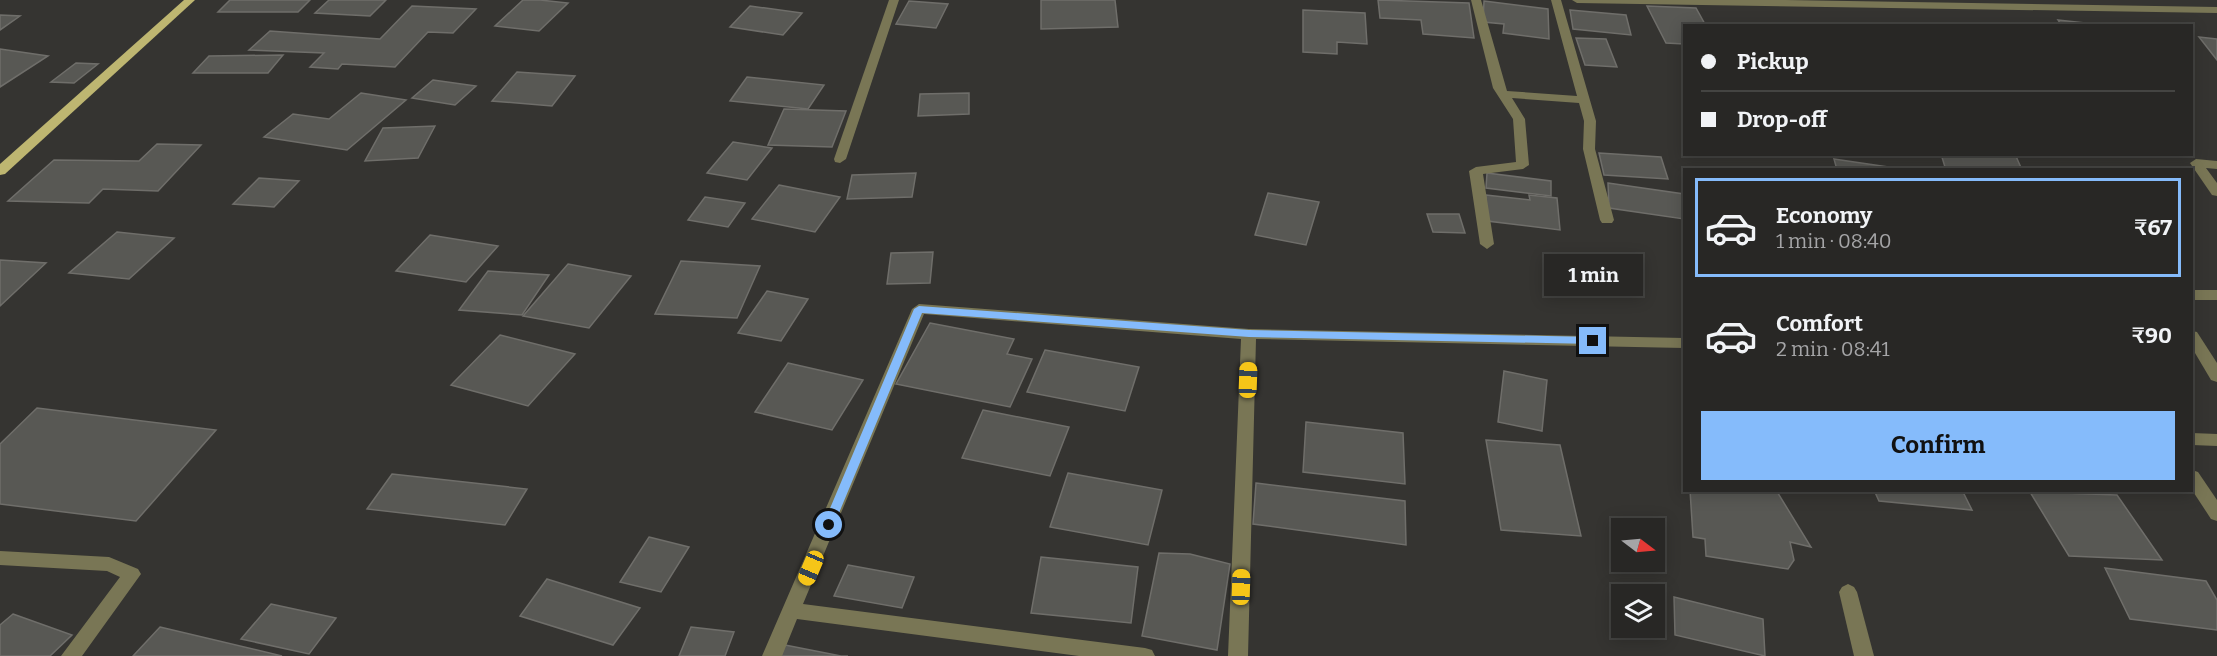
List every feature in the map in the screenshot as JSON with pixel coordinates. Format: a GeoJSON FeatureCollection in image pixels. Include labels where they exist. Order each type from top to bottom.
{"type":"FeatureCollection","features":[{"type":"Feature","properties":{"kind":"main road"},"geometry":{"type":"LineString","coordinates":[[0,171],[190,0]]}},
{"type":"Feature","properties":{"kind":"street"},"geometry":{"type":"LineString","coordinates":[[840,159],[894,0]]}},
{"type":"Feature","properties":{"kind":"street"},"geometry":{"type":"LineString","coordinates":[[1476,0],[1503,94],[1519,118],[1523,165],[1476,171],[1486,244]]}},
{"type":"Feature","properties":{"kind":"street"},"geometry":{"type":"LineString","coordinates":[[1556,0],[1590,121],[1590,149],[1607,220]]}},
{"type":"Feature","properties":{"kind":"street"},"geometry":{"type":"LineString","coordinates":[[1577,0],[2217,10]]}},
{"type":"Feature","properties":{"kind":"street"},"geometry":{"type":"LineString","coordinates":[[2193,0],[2203,9]]}},
{"type":"Feature","properties":{"kind":"street"},"geometry":{"type":"LineString","coordinates":[[1503,94],[1585,100]]}},
{"type":"Feature","properties":{"kind":"street"},"geometry":{"type":"LineString","coordinates":[[2217,165],[2196,163],[2217,192]]}},
{"type":"Feature","properties":{"kind":"street"},"geometry":{"type":"LineString","coordinates":[[2193,295],[2217,295]]}},
{"type":"Feature","properties":{"kind":"street"},"geometry":{"type":"LineString","coordinates":[[772,656],[919,309],[1249,334],[1683,343]]}},
{"type":"Feature","properties":{"kind":"street"},"geometry":{"type":"LineString","coordinates":[[1238,656],[1249,334]]}},
{"type":"Feature","properties":{"kind":"street"},"geometry":{"type":"LineString","coordinates":[[2193,338],[2217,376]]}},
{"type":"Feature","properties":{"kind":"street"},"geometry":{"type":"LineString","coordinates":[[2193,439],[2217,440]]}},
{"type":"Feature","properties":{"kind":"street"},"geometry":{"type":"LineString","coordinates":[[2193,478],[2217,514]]}},
{"type":"Feature","properties":{"kind":"street"},"geometry":{"type":"LineString","coordinates":[[0,558],[109,564],[132,574],[70,656]]}},
{"type":"Feature","properties":{"kind":"street"},"geometry":{"type":"LineString","coordinates":[[1848,592],[1864,656]]}},
{"type":"Feature","properties":{"kind":"street"},"geometry":{"type":"LineString","coordinates":[[793,611],[1145,656]]}},
{"type":"Feature","properties":{"kind":"building"},"geometry":{"type":"Polygon","coordinates":[[[230,0],[310,0],[298,12],[218,12],[230,0]]]}},
{"type":"Feature","properties":{"kind":"building"},"geometry":{"type":"Polygon","coordinates":[[[329,0],[386,0],[370,16],[315,13],[329,0]]]}},
{"type":"Feature","properties":{"kind":"building"},"geometry":{"type":"Polygon","coordinates":[[[523,0],[568,3],[539,31],[495,26],[523,0]]]}},
{"type":"Feature","properties":{"kind":"building"},"geometry":{"type":"Polygon","coordinates":[[[1041,0],[1115,0],[1118,27],[1041,29],[1041,0]]]}},
{"type":"Feature","properties":{"kind":"building"},"geometry":{"type":"Polygon","coordinates":[[[1378,0],[1469,3],[1474,38],[1423,34],[1421,20],[1380,18],[1378,0]]]}},
{"type":"Feature","properties":{"kind":"building"},"geometry":{"type":"Polygon","coordinates":[[[909,1],[948,4],[936,28],[896,24],[909,1]]]}},
{"type":"Feature","properties":{"kind":"building"},"geometry":{"type":"Polygon","coordinates":[[[1484,1],[1548,9],[1549,39],[1503,33],[1504,24],[1483,22],[1484,1]]]}},
{"type":"Feature","properties":{"kind":"building"},"geometry":{"type":"Polygon","coordinates":[[[412,6],[476,9],[453,33],[428,32],[395,67],[342,64],[338,69],[310,67],[324,53],[249,50],[270,31],[380,39],[412,6]]]}},
{"type":"Feature","properties":{"kind":"building"},"geometry":{"type":"Polygon","coordinates":[[[750,6],[802,13],[783,35],[730,27],[750,6]]]}},
{"type":"Feature","properties":{"kind":"building"},"geometry":{"type":"Polygon","coordinates":[[[1647,6],[1696,8],[1705,24],[1683,24],[1683,44],[1666,43],[1647,6]]]}},
{"type":"Feature","properties":{"kind":"building"},"geometry":{"type":"Polygon","coordinates":[[[1303,10],[1365,13],[1367,44],[1337,42],[1337,54],[1303,52],[1303,10]]]}},
{"type":"Feature","properties":{"kind":"building"},"geometry":{"type":"Polygon","coordinates":[[[1570,10],[1626,15],[1631,35],[1573,29],[1570,10]]]}},
{"type":"Feature","properties":{"kind":"building"},"geometry":{"type":"Polygon","coordinates":[[[0,15],[20,16],[0,30],[0,15]]]}},
{"type":"Feature","properties":{"kind":"building"},"geometry":{"type":"Polygon","coordinates":[[[2058,20],[2095,24],[2061,24],[2058,20]]]}},
{"type":"Feature","properties":{"kind":"building"},"geometry":{"type":"Polygon","coordinates":[[[2199,37],[2217,39],[2217,60],[2199,37]]]}},
{"type":"Feature","properties":{"kind":"building"},"geometry":{"type":"Polygon","coordinates":[[[1576,38],[1606,39],[1617,67],[1585,65],[1576,38]]]}},
{"type":"Feature","properties":{"kind":"building"},"geometry":{"type":"Polygon","coordinates":[[[0,49],[48,56],[0,87],[0,49]]]}},
{"type":"Feature","properties":{"kind":"building"},"geometry":{"type":"Polygon","coordinates":[[[283,55],[268,73],[193,73],[209,56],[283,55]]]}},
{"type":"Feature","properties":{"kind":"building"},"geometry":{"type":"Polygon","coordinates":[[[76,63],[98,64],[74,83],[51,82],[76,63]]]}},
{"type":"Feature","properties":{"kind":"building"},"geometry":{"type":"Polygon","coordinates":[[[517,72],[575,76],[552,106],[492,101],[517,72]]]}},
{"type":"Feature","properties":{"kind":"building"},"geometry":{"type":"Polygon","coordinates":[[[747,77],[824,85],[808,109],[730,101],[747,77]]]}},
{"type":"Feature","properties":{"kind":"building"},"geometry":{"type":"Polygon","coordinates":[[[433,80],[476,86],[455,105],[412,98],[433,80]]]}},
{"type":"Feature","properties":{"kind":"building"},"geometry":{"type":"Polygon","coordinates":[[[361,93],[406,100],[347,150],[264,137],[293,114],[329,119],[361,93]]]}},
{"type":"Feature","properties":{"kind":"building"},"geometry":{"type":"Polygon","coordinates":[[[969,93],[969,114],[918,116],[920,94],[969,93]]]}},
{"type":"Feature","properties":{"kind":"building"},"geometry":{"type":"Polygon","coordinates":[[[784,109],[846,111],[832,147],[768,145],[784,109]]]}},
{"type":"Feature","properties":{"kind":"building"},"geometry":{"type":"Polygon","coordinates":[[[435,126],[418,158],[365,161],[383,128],[435,126]]]}},
{"type":"Feature","properties":{"kind":"building"},"geometry":{"type":"Polygon","coordinates":[[[733,142],[772,148],[747,180],[707,173],[733,142]]]}},
{"type":"Feature","properties":{"kind":"building"},"geometry":{"type":"Polygon","coordinates":[[[157,144],[201,145],[158,191],[103,189],[89,203],[8,201],[54,160],[139,161],[157,144]]]}},
{"type":"Feature","properties":{"kind":"building"},"geometry":{"type":"Polygon","coordinates":[[[1599,153],[1661,157],[1668,179],[1604,175],[1599,153]]]}},
{"type":"Feature","properties":{"kind":"building"},"geometry":{"type":"Polygon","coordinates":[[[1942,156],[2016,156],[2021,168],[1971,168],[1945,167],[1942,156]]]}},
{"type":"Feature","properties":{"kind":"building"},"geometry":{"type":"Polygon","coordinates":[[[1834,159],[1895,168],[1836,168],[1834,159]]]}},
{"type":"Feature","properties":{"kind":"building"},"geometry":{"type":"Polygon","coordinates":[[[916,173],[912,197],[847,199],[852,175],[916,173]]]}},
{"type":"Feature","properties":{"kind":"building"},"geometry":{"type":"Polygon","coordinates":[[[1487,173],[1551,181],[1551,196],[1486,188],[1487,173]]]}},
{"type":"Feature","properties":{"kind":"building"},"geometry":{"type":"Polygon","coordinates":[[[259,178],[299,181],[274,207],[233,204],[259,178]]]}},
{"type":"Feature","properties":{"kind":"building"},"geometry":{"type":"Polygon","coordinates":[[[1608,183],[1683,194],[1683,219],[1609,208],[1608,183]]]}},
{"type":"Feature","properties":{"kind":"building"},"geometry":{"type":"Polygon","coordinates":[[[779,185],[840,197],[815,232],[752,219],[779,185]]]}},
{"type":"Feature","properties":{"kind":"building"},"geometry":{"type":"Polygon","coordinates":[[[1268,193],[1319,202],[1306,245],[1255,235],[1268,193]]]}},
{"type":"Feature","properties":{"kind":"building"},"geometry":{"type":"Polygon","coordinates":[[[1486,195],[1530,200],[1529,195],[1557,198],[1560,230],[1487,221],[1486,195]]]}},
{"type":"Feature","properties":{"kind":"building"},"geometry":{"type":"Polygon","coordinates":[[[705,197],[745,203],[728,227],[688,220],[705,197]]]}},
{"type":"Feature","properties":{"kind":"building"},"geometry":{"type":"Polygon","coordinates":[[[1427,214],[1459,214],[1465,233],[1433,232],[1427,214]]]}},
{"type":"Feature","properties":{"kind":"building"},"geometry":{"type":"Polygon","coordinates":[[[117,232],[174,238],[129,279],[69,273],[117,232]]]}},
{"type":"Feature","properties":{"kind":"building"},"geometry":{"type":"Polygon","coordinates":[[[430,235],[498,246],[466,282],[396,271],[430,235]]]}},
{"type":"Feature","properties":{"kind":"building"},"geometry":{"type":"Polygon","coordinates":[[[933,252],[930,283],[887,284],[891,253],[933,252]]]}},
{"type":"Feature","properties":{"kind":"building"},"geometry":{"type":"Polygon","coordinates":[[[0,260],[46,263],[0,306],[0,260]]]}},
{"type":"Feature","properties":{"kind":"building"},"geometry":{"type":"Polygon","coordinates":[[[681,261],[760,266],[737,318],[655,314],[681,261]]]}},
{"type":"Feature","properties":{"kind":"building"},"geometry":{"type":"Polygon","coordinates":[[[568,264],[631,276],[589,328],[523,316],[568,264]]]}},
{"type":"Feature","properties":{"kind":"building"},"geometry":{"type":"Polygon","coordinates":[[[488,271],[549,275],[522,315],[459,310],[488,271]]]}},
{"type":"Feature","properties":{"kind":"building"},"geometry":{"type":"Polygon","coordinates":[[[767,291],[808,299],[781,341],[738,333],[767,291]]]}},
{"type":"Feature","properties":{"kind":"building"},"geometry":{"type":"Polygon","coordinates":[[[930,323],[1014,339],[1007,354],[1032,359],[1010,407],[896,384],[930,323]]]}},
{"type":"Feature","properties":{"kind":"building"},"geometry":{"type":"Polygon","coordinates":[[[500,335],[575,354],[528,406],[451,385],[500,335]]]}},
{"type":"Feature","properties":{"kind":"building"},"geometry":{"type":"Polygon","coordinates":[[[1045,350],[1139,367],[1125,411],[1027,392],[1045,350]]]}},
{"type":"Feature","properties":{"kind":"building"},"geometry":{"type":"Polygon","coordinates":[[[788,363],[863,380],[832,430],[755,412],[788,363]]]}},
{"type":"Feature","properties":{"kind":"building"},"geometry":{"type":"Polygon","coordinates":[[[1504,371],[1547,380],[1542,431],[1498,422],[1504,371]]]}},
{"type":"Feature","properties":{"kind":"building"},"geometry":{"type":"Polygon","coordinates":[[[37,408],[216,430],[136,521],[0,504],[0,444],[37,408]]]}},
{"type":"Feature","properties":{"kind":"building"},"geometry":{"type":"Polygon","coordinates":[[[983,410],[1069,427],[1050,476],[962,458],[983,410]]]}},
{"type":"Feature","properties":{"kind":"building"},"geometry":{"type":"Polygon","coordinates":[[[1306,422],[1403,433],[1405,484],[1303,472],[1306,422]]]}},
{"type":"Feature","properties":{"kind":"building"},"geometry":{"type":"Polygon","coordinates":[[[1486,440],[1560,445],[1581,536],[1501,530],[1486,440]]]}},
{"type":"Feature","properties":{"kind":"building"},"geometry":{"type":"Polygon","coordinates":[[[1068,473],[1162,490],[1148,545],[1050,527],[1068,473]]]}},
{"type":"Feature","properties":{"kind":"building"},"geometry":{"type":"Polygon","coordinates":[[[392,474],[527,489],[505,525],[367,509],[392,474]]]}},
{"type":"Feature","properties":{"kind":"building"},"geometry":{"type":"Polygon","coordinates":[[[1256,483],[1405,501],[1406,545],[1253,524],[1256,483]]]}},
{"type":"Feature","properties":{"kind":"building"},"geometry":{"type":"Polygon","coordinates":[[[1690,492],[1777,492],[1811,547],[1790,542],[1794,560],[1788,569],[1706,556],[1705,539],[1693,537],[1690,492]]]}},
{"type":"Feature","properties":{"kind":"building"},"geometry":{"type":"Polygon","coordinates":[[[1875,492],[1963,492],[1972,510],[1879,501],[1875,492]]]}},
{"type":"Feature","properties":{"kind":"building"},"geometry":{"type":"Polygon","coordinates":[[[2030,492],[2117,495],[2162,560],[2069,556],[2030,492]]]}},
{"type":"Feature","properties":{"kind":"building"},"geometry":{"type":"Polygon","coordinates":[[[649,537],[689,547],[661,592],[620,582],[649,537]]]}},
{"type":"Feature","properties":{"kind":"building"},"geometry":{"type":"Polygon","coordinates":[[[1159,553],[1190,554],[1230,564],[1217,650],[1142,636],[1159,553]]]}},
{"type":"Feature","properties":{"kind":"building"},"geometry":{"type":"Polygon","coordinates":[[[1041,557],[1138,567],[1131,623],[1031,613],[1041,557]]]}},
{"type":"Feature","properties":{"kind":"building"},"geometry":{"type":"Polygon","coordinates":[[[848,565],[914,577],[902,608],[834,596],[848,565]]]}},
{"type":"Feature","properties":{"kind":"building"},"geometry":{"type":"Polygon","coordinates":[[[2105,568],[2206,581],[2217,600],[2217,630],[2130,619],[2105,568]]]}},
{"type":"Feature","properties":{"kind":"building"},"geometry":{"type":"Polygon","coordinates":[[[547,579],[640,608],[613,645],[520,616],[547,579]]]}},
{"type":"Feature","properties":{"kind":"building"},"geometry":{"type":"Polygon","coordinates":[[[1674,597],[1763,619],[1765,656],[1675,635],[1674,597]]]}},
{"type":"Feature","properties":{"kind":"building"},"geometry":{"type":"Polygon","coordinates":[[[271,604],[336,618],[309,654],[241,639],[271,604]]]}},
{"type":"Feature","properties":{"kind":"building"},"geometry":{"type":"Polygon","coordinates":[[[13,614],[72,635],[50,656],[0,656],[0,625],[13,614]]]}},
{"type":"Feature","properties":{"kind":"building"},"geometry":{"type":"Polygon","coordinates":[[[160,627],[282,656],[133,656],[160,627]]]}},
{"type":"Feature","properties":{"kind":"building"},"geometry":{"type":"Polygon","coordinates":[[[691,627],[734,632],[725,656],[679,656],[691,627]]]}},
{"type":"Feature","properties":{"kind":"building"},"geometry":{"type":"Polygon","coordinates":[[[785,645],[841,656],[781,656],[785,645]]]}},
{"type":"Feature","properties":{"kind":"route"},"geometry":{"type":"LineString","coordinates":[[829,525],[919,309],[1249,334],[1593,341]]}}]}
